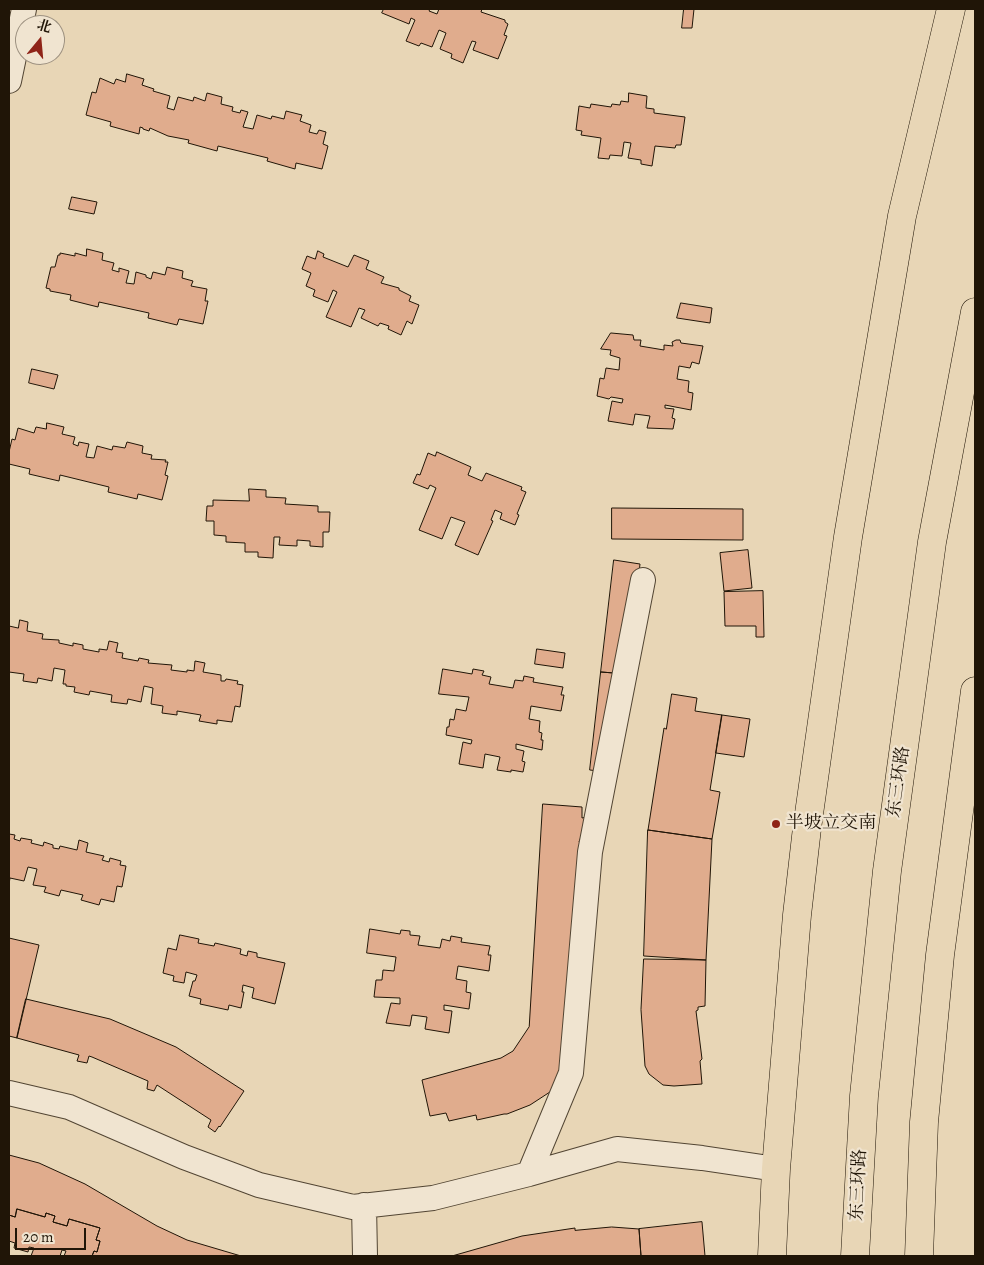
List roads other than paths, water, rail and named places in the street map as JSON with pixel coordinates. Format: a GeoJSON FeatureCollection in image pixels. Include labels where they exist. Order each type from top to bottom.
{"type":"FeatureCollection","features":[{"type":"Feature","properties":{"kind":"main road"},"geometry":{"type":"LineString","coordinates":[[772,1256],[776,1169],[797,915],[848,537],[902,216],[951,9]]}},
{"type":"Feature","properties":{"kind":"main road","name":"东三环路"},"geometry":{"type":"LineString","coordinates":[[856,1256],[864,1096],[887,871],[932,542],[975,312]]}},
{"type":"Feature","properties":{"kind":"main road"},"geometry":{"type":"LineString","coordinates":[[919,1256],[924,1122],[940,955],[975,691]]}},
{"type":"Feature","properties":{"kind":"street"},"geometry":{"type":"LineString","coordinates":[[9,81],[24,9]]}},
{"type":"Feature","properties":{"kind":"street"},"geometry":{"type":"LineString","coordinates":[[529,1174],[571,1073],[590,852],[643,580]]}},
{"type":"Feature","properties":{"kind":"street"},"geometry":{"type":"LineString","coordinates":[[9,1093],[70,1107],[184,1157],[259,1186],[353,1207],[433,1198],[529,1174],[617,1149],[702,1158],[776,1169]]}},
{"type":"Feature","properties":{"kind":"street"},"geometry":{"type":"LineString","coordinates":[[364,1205],[365,1256]]}},
{"type":"Feature","properties":{"kind":"place","name":"半坡立交南"},"geometry":{"type":"Point","coordinates":[776,824]}}]}
